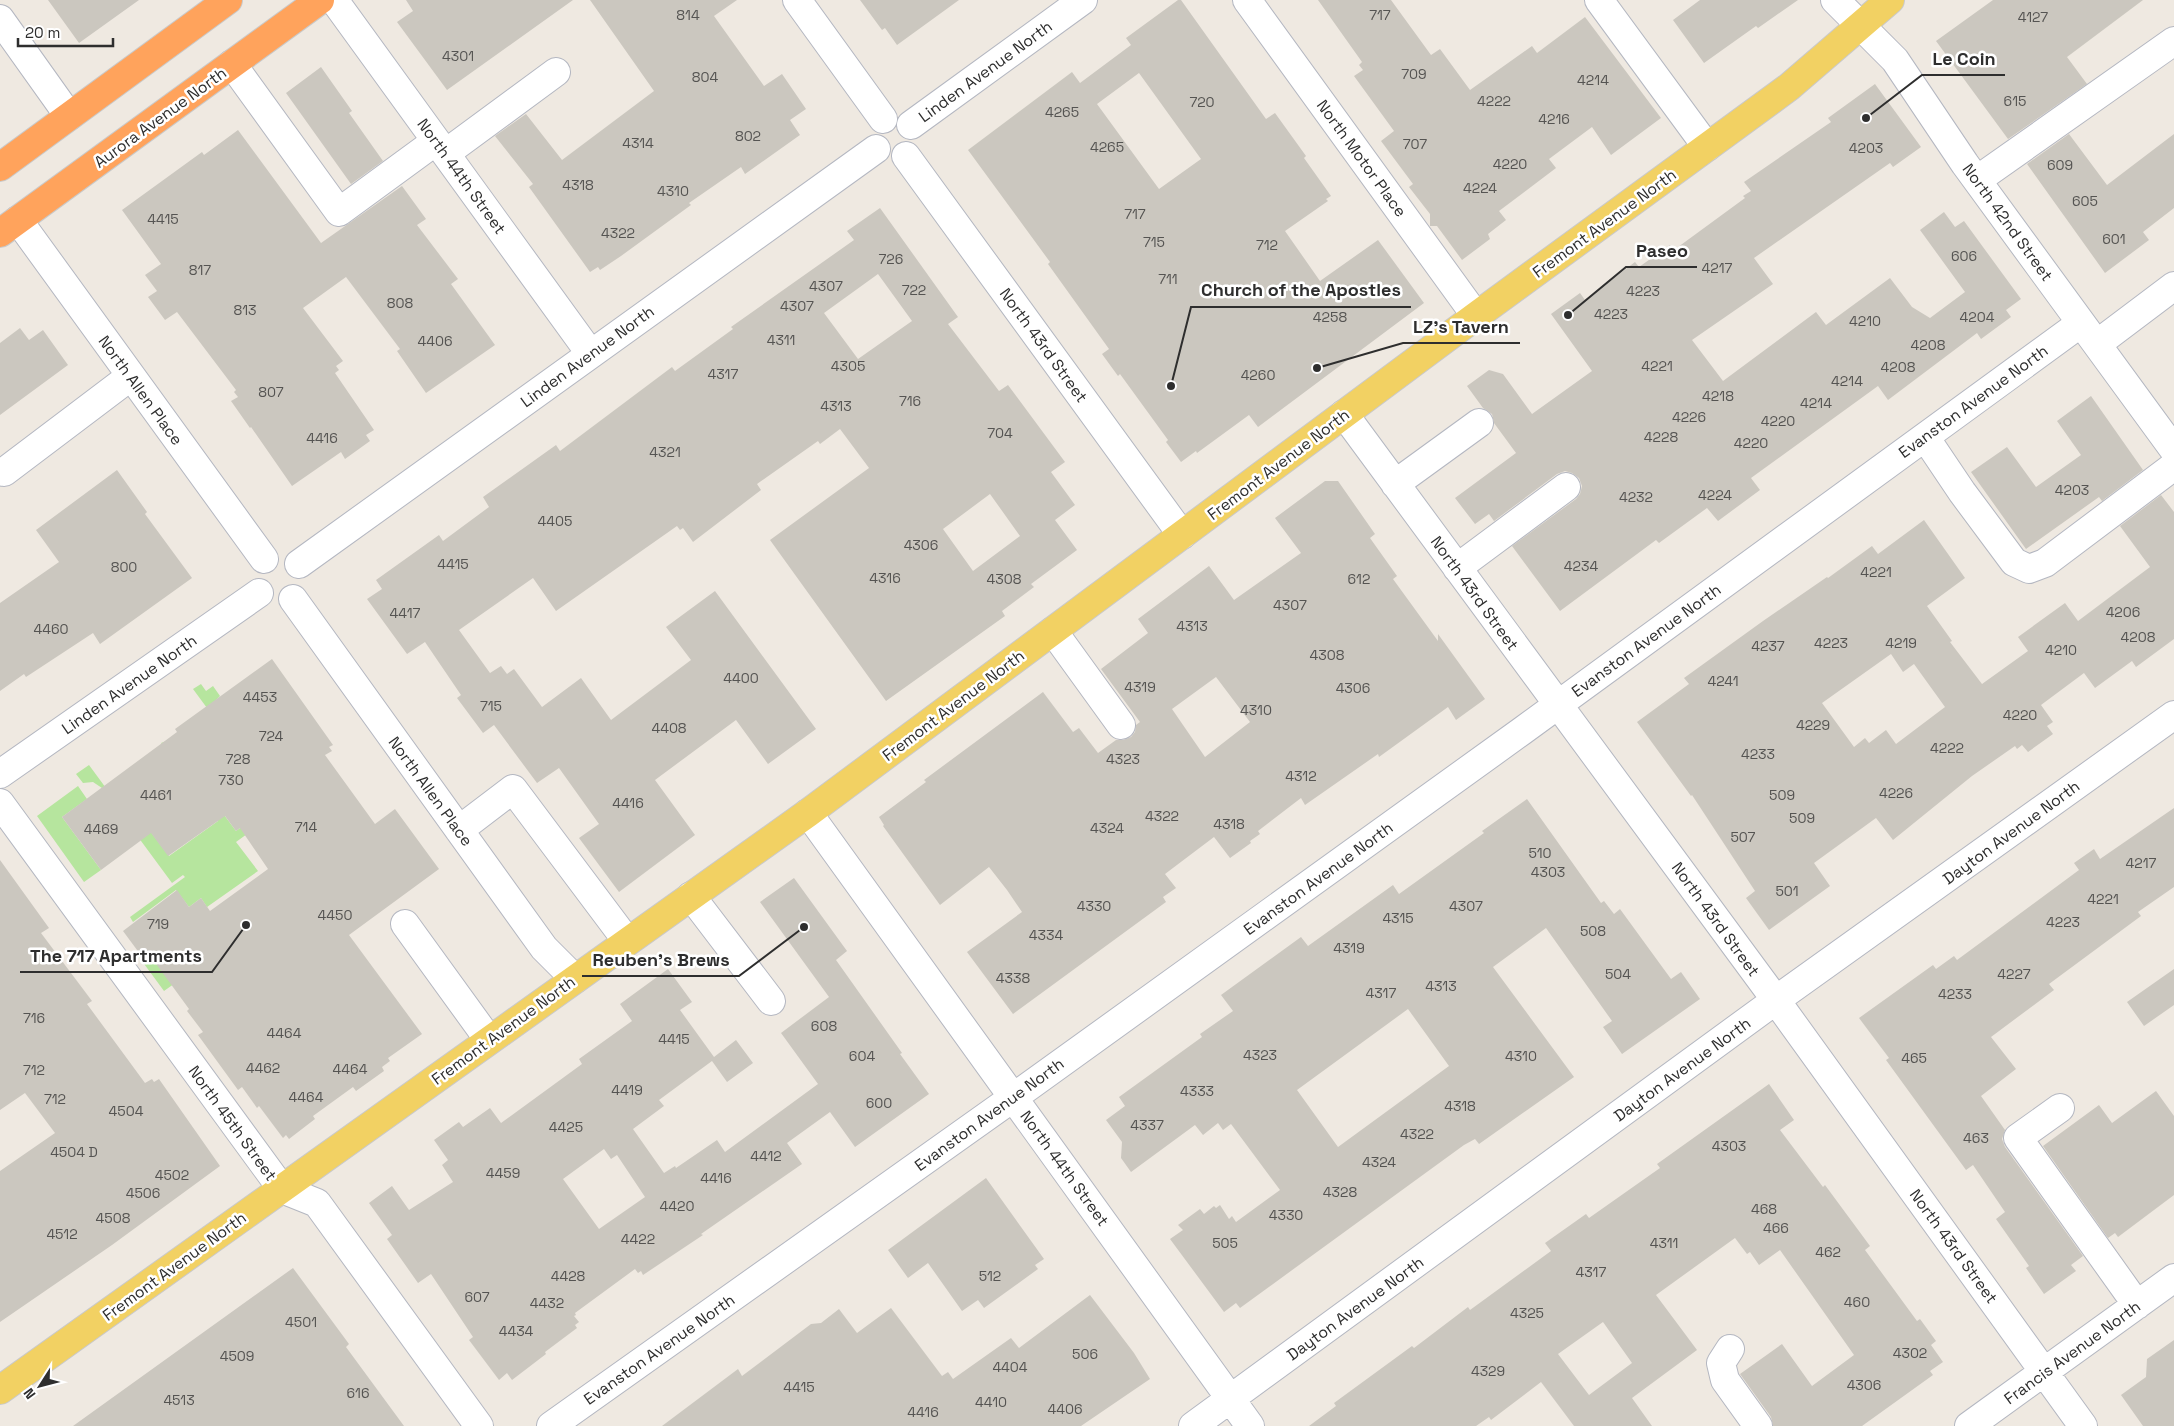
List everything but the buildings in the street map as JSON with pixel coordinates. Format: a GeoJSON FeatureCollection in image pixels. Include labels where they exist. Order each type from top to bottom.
{"type":"FeatureCollection","features":[{"type":"Feature","properties":{"kind":"highway"},"geometry":{"type":"LineString","coordinates":[[0,166],[228,0]]}},
{"type":"Feature","properties":{"kind":"highway","name":"Aurora Avenue North"},"geometry":{"type":"LineString","coordinates":[[9,227],[320,0]]}},
{"type":"Feature","properties":{"kind":"main road","name":"Fremont Avenue North"},"geometry":{"type":"LineString","coordinates":[[0,1390],[808,813],[1476,316],[1800,79],[1890,0]]}},
{"type":"Feature","properties":{"kind":"main road"},"geometry":{"type":"LineString","coordinates":[[0,152],[29,146]]}},
{"type":"Feature","properties":{"kind":"street","name":"North 44th Street"},"geometry":{"type":"LineString","coordinates":[[334,0],[590,353]]}},
{"type":"Feature","properties":{"kind":"street"},"geometry":{"type":"LineString","coordinates":[[797,0],[883,119]]}},
{"type":"Feature","properties":{"kind":"street","name":"Linden Avenue North"},"geometry":{"type":"LineString","coordinates":[[911,125],[1083,0]]}},
{"type":"Feature","properties":{"kind":"street","name":"North Motor Place"},"geometry":{"type":"LineString","coordinates":[[1248,0],[1476,316]]}},
{"type":"Feature","properties":{"kind":"street"},"geometry":{"type":"LineString","coordinates":[[1599,0],[1706,148]]}},
{"type":"Feature","properties":{"kind":"street","name":"North 42nd Street"},"geometry":{"type":"LineString","coordinates":[[1835,0],[1895,60],[1977,180],[2174,450]]}},
{"type":"Feature","properties":{"kind":"street"},"geometry":{"type":"LineString","coordinates":[[0,19],[69,116]]}},
{"type":"Feature","properties":{"kind":"street"},"geometry":{"type":"LineString","coordinates":[[1977,180],[2174,41]]}},
{"type":"Feature","properties":{"kind":"street"},"geometry":{"type":"LineString","coordinates":[[232,64],[339,212],[556,72]]}},
{"type":"Feature","properties":{"kind":"street"},"geometry":{"type":"LineString","coordinates":[[897,116],[904,118],[911,125],[916,134],[915,142],[913,148],[906,156],[889,159],[876,149],[873,138],[874,130],[883,119],[897,116]]}},
{"type":"Feature","properties":{"kind":"street","name":"Linden Avenue North"},"geometry":{"type":"LineString","coordinates":[[298,564],[876,149]]}},
{"type":"Feature","properties":{"kind":"street","name":"North 43rd Street"},"geometry":{"type":"LineString","coordinates":[[906,156],[1182,535]]}},
{"type":"Feature","properties":{"kind":"street","name":"North Allen Place"},"geometry":{"type":"LineString","coordinates":[[9,227],[132,376],[264,559]]}},
{"type":"Feature","properties":{"kind":"street","name":"Evanston Avenue North"},"geometry":{"type":"LineString","coordinates":[[563,1423],[1925,437],[2089,334],[2174,286]]}},
{"type":"Feature","properties":{"kind":"street"},"geometry":{"type":"LineString","coordinates":[[4,472],[132,376]]}},
{"type":"Feature","properties":{"kind":"street","name":"North 43rd Street"},"geometry":{"type":"LineString","coordinates":[[1344,414],[1776,1000],[2083,1426]]}},
{"type":"Feature","properties":{"kind":"street"},"geometry":{"type":"LineString","coordinates":[[1395,484],[1479,423]]}},
{"type":"Feature","properties":{"kind":"street"},"geometry":{"type":"LineString","coordinates":[[1925,437],[1962,492],[2014,562],[2028,569],[2045,564],[2174,466]]}},
{"type":"Feature","properties":{"kind":"street"},"geometry":{"type":"LineString","coordinates":[[1457,568],[1566,488]]}},
{"type":"Feature","properties":{"kind":"street"},"geometry":{"type":"LineString","coordinates":[[283,554],[294,559],[298,564],[302,570],[303,582],[301,589],[293,599],[287,602],[275,603],[263,598],[255,588],[254,575],[259,563],[264,559],[283,554]]}},
{"type":"Feature","properties":{"kind":"street","name":"Linden Avenue North"},"geometry":{"type":"LineString","coordinates":[[0,774],[259,593]]}},
{"type":"Feature","properties":{"kind":"street","name":"North Allen Place"},"geometry":{"type":"LineString","coordinates":[[293,599],[544,948],[575,979]]}},
{"type":"Feature","properties":{"kind":"street"},"geometry":{"type":"LineString","coordinates":[[1052,631],[1121,725]]}},
{"type":"Feature","properties":{"kind":"street","name":"Dayton Avenue North"},"geometry":{"type":"LineString","coordinates":[[1192,1426],[1776,1000],[2174,715]]}},
{"type":"Feature","properties":{"kind":"street"},"geometry":{"type":"LineString","coordinates":[[459,830],[513,790],[627,942]]}},
{"type":"Feature","properties":{"kind":"street","name":"North 45th Street"},"geometry":{"type":"LineString","coordinates":[[0,803],[282,1189],[317,1203],[479,1426]]}},
{"type":"Feature","properties":{"kind":"street","name":"North 44th Street"},"geometry":{"type":"LineString","coordinates":[[808,813],[1250,1426]]}},
{"type":"Feature","properties":{"kind":"street"},"geometry":{"type":"LineString","coordinates":[[691,896],[771,1001]]}},
{"type":"Feature","properties":{"kind":"street"},"geometry":{"type":"LineString","coordinates":[[405,924],[490,1040]]}},
{"type":"Feature","properties":{"kind":"street"},"geometry":{"type":"LineString","coordinates":[[2060,1108],[2018,1138],[2137,1306]]}},
{"type":"Feature","properties":{"kind":"street","name":"Francis Avenue North"},"geometry":{"type":"LineString","coordinates":[[1969,1426],[2174,1278]]}},
{"type":"Feature","properties":{"kind":"street"},"geometry":{"type":"LineString","coordinates":[[1730,1349],[1721,1363],[1725,1380],[1758,1426]]}},
{"type":"Feature","properties":{"kind":"green space"},"geometry":{"type":"Polygon","coordinates":[[[201,684],[206,691],[213,686],[220,696],[214,702],[238,734],[274,708],[282,720],[194,784],[205,799],[210,796],[236,831],[264,810],[269,818],[236,842],[258,871],[207,907],[201,898],[189,907],[176,890],[133,922],[130,917],[185,877],[183,875],[172,883],[102,788],[93,782],[83,783],[76,774],[89,765],[128,818],[136,812],[169,856],[218,821],[161,743],[167,741],[195,776],[220,758],[208,740],[211,738],[209,735],[221,727],[193,689],[201,684]]]}},
{"type":"Feature","properties":{"kind":"green space"},"geometry":{"type":"Polygon","coordinates":[[[78,786],[87,799],[62,817],[101,870],[84,882],[37,816],[78,786]]]}},
{"type":"Feature","properties":{"kind":"green space"},"geometry":{"type":"Polygon","coordinates":[[[197,915],[178,981],[164,991],[139,957],[197,915]]]}},
{"type":"Feature","properties":{"kind":"place","name":"Le Coin"},"geometry":{"type":"Point","coordinates":[1866,118]}},
{"type":"Feature","properties":{"kind":"place","name":"Paseo"},"geometry":{"type":"Point","coordinates":[1568,315]}},
{"type":"Feature","properties":{"kind":"place","name":"LZ's Tavern"},"geometry":{"type":"Point","coordinates":[1317,368]}},
{"type":"Feature","properties":{"kind":"place","name":"Church of the Apostles"},"geometry":{"type":"Point","coordinates":[1171,386]}},
{"type":"Feature","properties":{"kind":"place","name":"The 717 Apartments"},"geometry":{"type":"Point","coordinates":[246,925]}},
{"type":"Feature","properties":{"kind":"place","name":"Reuben’s Brews"},"geometry":{"type":"Point","coordinates":[804,927]}}]}
